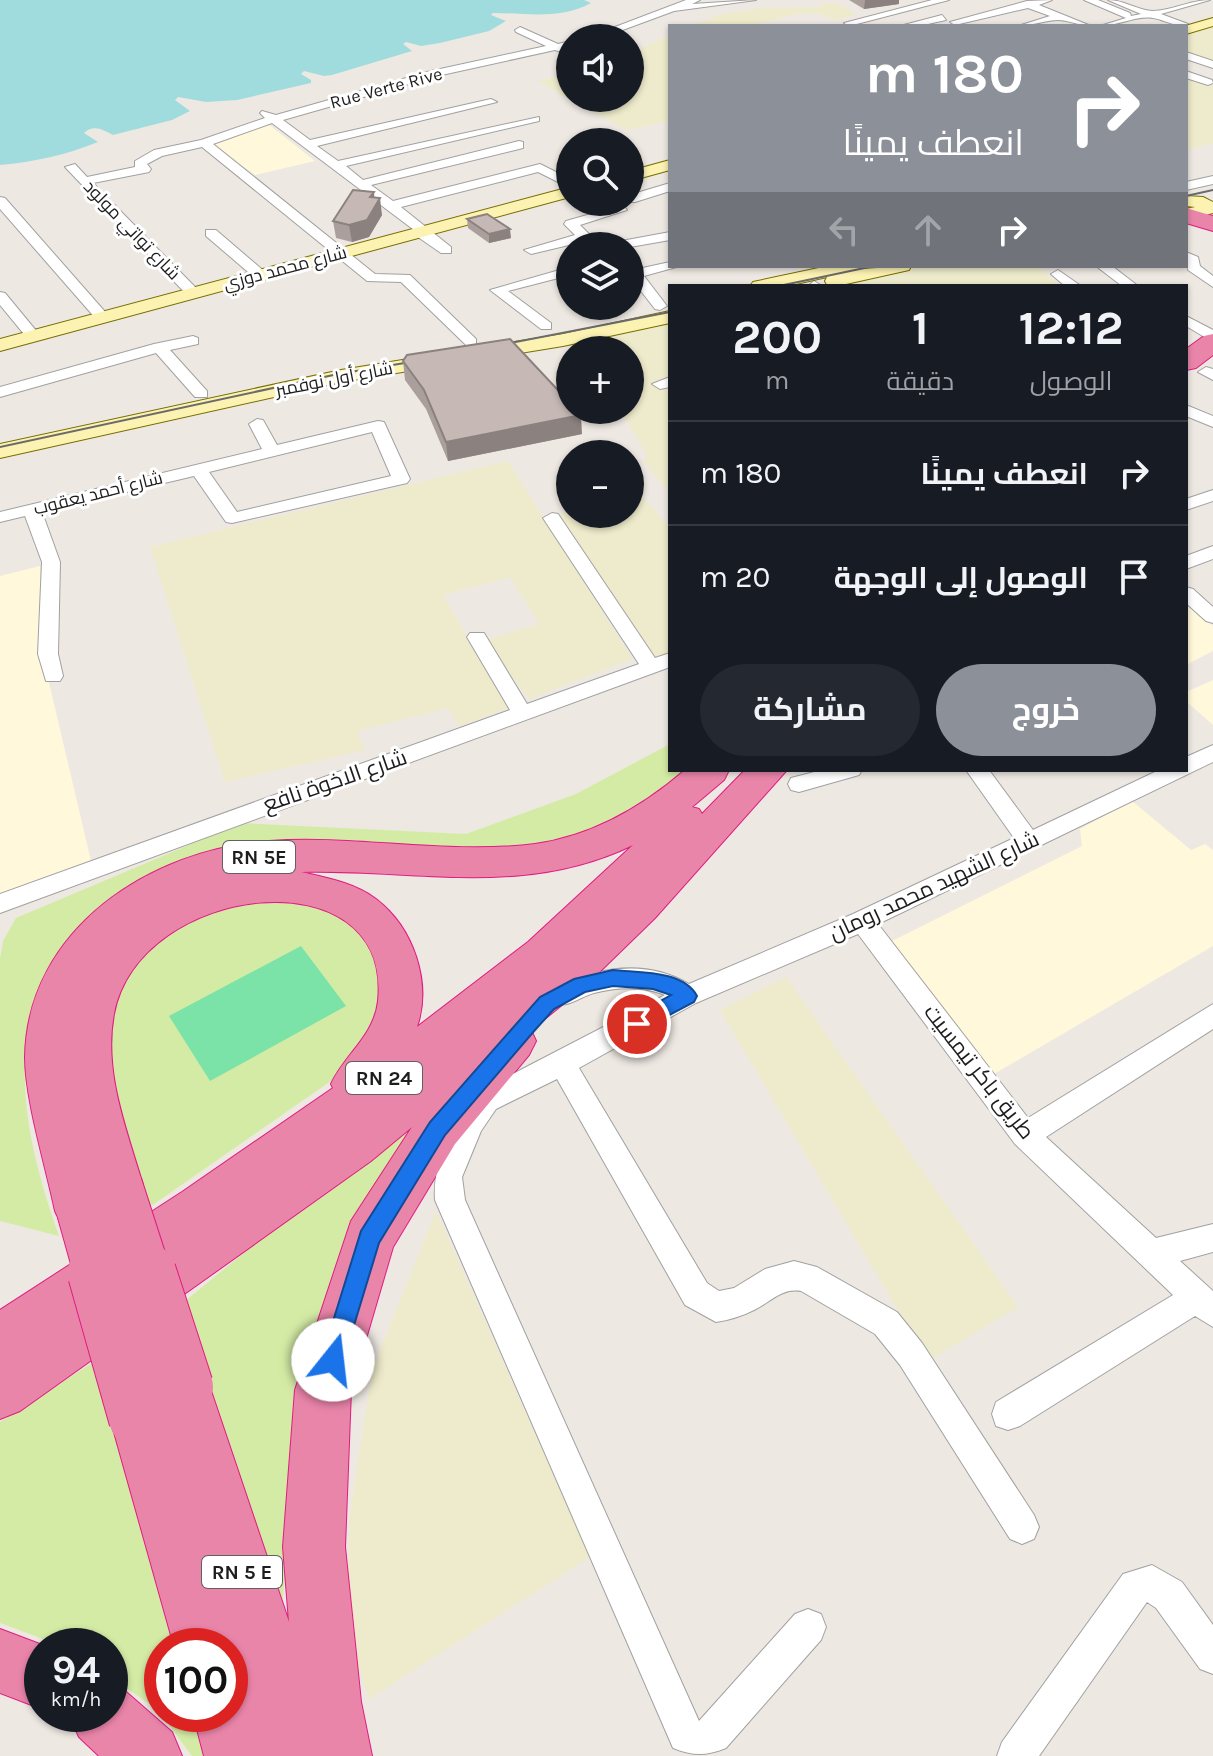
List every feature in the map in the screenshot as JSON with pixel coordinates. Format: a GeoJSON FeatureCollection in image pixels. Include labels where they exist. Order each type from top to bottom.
{"type":"FeatureCollection","features":[{"type":"Feature","properties":{"kind":"highway"},"geometry":{"type":"LineString","coordinates":[[1201,373],[1213,340]]}},
{"type":"Feature","properties":{"kind":"highway","name":"RN 5E"},"geometry":{"type":"LineString","coordinates":[[161,1403],[100,1198],[49,1060],[51,1021],[68,968],[101,929],[140,897],[191,871],[237,859],[348,855],[485,864],[536,859],[582,849],[629,832],[677,800],[708,772]]}},
{"type":"Feature","properties":{"kind":"highway","name":"RN 24"},"geometry":{"type":"LineString","coordinates":[[0,1342],[241,1184],[524,970],[732,772]]}},
{"type":"Feature","properties":{"kind":"highway","name":"RN 24"},"geometry":{"type":"LineString","coordinates":[[0,1391],[353,1145],[557,989],[640,906],[784,777]]}},
{"type":"Feature","properties":{"kind":"highway","name":"RN 5E"},"geometry":{"type":"LineString","coordinates":[[100,1198],[88,1042],[91,1013],[103,979],[127,944],[166,913],[201,897],[241,887],[282,886],[314,890],[349,900],[374,918],[394,951],[401,980],[401,1013],[382,1051],[355,1083],[241,1184]]}},
{"type":"Feature","properties":{"kind":"highway"},"geometry":{"type":"LineString","coordinates":[[338,1756],[328,1702],[314,1547],[323,1390],[369,1238],[438,1129],[557,989]]}},
{"type":"Feature","properties":{"kind":"highway","name":"RN 5 E"},"geometry":{"type":"LineString","coordinates":[[161,1403],[203,1628]]}},
{"type":"Feature","properties":{"kind":"highway","name":"RN 5 E"},"geometry":{"type":"LineString","coordinates":[[161,1403],[300,1756]]}},
{"type":"Feature","properties":{"kind":"highway"},"geometry":{"type":"LineString","coordinates":[[0,1661],[24,1670]]}},
{"type":"Feature","properties":{"kind":"highway"},"geometry":{"type":"LineString","coordinates":[[122,1732],[148,1756]]}},
{"type":"Feature","properties":{"kind":"highway"},"geometry":{"type":"LineString","coordinates":[[231,1732],[238,1756]]}},
{"type":"Feature","properties":{"kind":"main road"},"geometry":{"type":"LineString","coordinates":[[1188,28],[1213,22]]}},
{"type":"Feature","properties":{"kind":"main road"},"geometry":{"type":"LineString","coordinates":[[644,172],[668,166]]}},
{"type":"Feature","properties":{"kind":"main road","name":"شارع محمد دوزي"},"geometry":{"type":"LineString","coordinates":[[0,345],[556,196]]}},
{"type":"Feature","properties":{"kind":"main road"},"geometry":{"type":"LineString","coordinates":[[769,284],[845,268]]}},
{"type":"Feature","properties":{"kind":"main road"},"geometry":{"type":"LineString","coordinates":[[822,284],[893,268]]}},
{"type":"Feature","properties":{"kind":"main road","name":"شارع أول نوفمبر"},"geometry":{"type":"LineString","coordinates":[[0,436],[546,326],[667,309]]}},
{"type":"Feature","properties":{"kind":"main road","name":"شارع أول نوفمبر"},"geometry":{"type":"LineString","coordinates":[[0,451],[341,376],[563,340],[667,309]]}},
{"type":"Feature","properties":{"kind":"street"},"geometry":{"type":"LineString","coordinates":[[628,24],[664,8],[695,0]]}},
{"type":"Feature","properties":{"kind":"street"},"geometry":{"type":"LineString","coordinates":[[664,8],[751,0]]}},
{"type":"Feature","properties":{"kind":"street"},"geometry":{"type":"LineString","coordinates":[[896,0],[960,24],[1047,0]]}},
{"type":"Feature","properties":{"kind":"street"},"geometry":{"type":"LineString","coordinates":[[849,23],[944,0]]}},
{"type":"Feature","properties":{"kind":"street"},"geometry":{"type":"LineString","coordinates":[[1089,0],[1147,20],[1205,0]]}},
{"type":"Feature","properties":{"kind":"street"},"geometry":{"type":"LineString","coordinates":[[1113,0],[1147,20]]}},
{"type":"Feature","properties":{"kind":"street"},"geometry":{"type":"LineString","coordinates":[[1146,0],[1181,24]]}},
{"type":"Feature","properties":{"kind":"street"},"geometry":{"type":"LineString","coordinates":[[1027,4],[1080,24]]}},
{"type":"Feature","properties":{"kind":"street"},"geometry":{"type":"LineString","coordinates":[[614,16],[635,21]]}},
{"type":"Feature","properties":{"kind":"street"},"geometry":{"type":"LineString","coordinates":[[1031,24],[1058,17]]}},
{"type":"Feature","properties":{"kind":"street"},"geometry":{"type":"LineString","coordinates":[[914,24],[942,18]]}},
{"type":"Feature","properties":{"kind":"street"},"geometry":{"type":"LineString","coordinates":[[1112,24],[1135,18]]}},
{"type":"Feature","properties":{"kind":"street"},"geometry":{"type":"LineString","coordinates":[[520,30],[556,47]]}},
{"type":"Feature","properties":{"kind":"street"},"geometry":{"type":"LineString","coordinates":[[478,46],[513,66]]}},
{"type":"Feature","properties":{"kind":"street","name":"Rue Verte Rive"},"geometry":{"type":"LineString","coordinates":[[84,181],[145,169],[139,164],[158,153],[204,143],[273,119],[435,73],[556,47]]}},
{"type":"Feature","properties":{"kind":"street"},"geometry":{"type":"LineString","coordinates":[[1188,56],[1213,65]]}},
{"type":"Feature","properties":{"kind":"street"},"geometry":{"type":"LineString","coordinates":[[420,66],[456,85]]}},
{"type":"Feature","properties":{"kind":"street"},"geometry":{"type":"LineString","coordinates":[[1188,75],[1208,82]]}},
{"type":"Feature","properties":{"kind":"street"},"geometry":{"type":"LineString","coordinates":[[416,79],[435,89]]}},
{"type":"Feature","properties":{"kind":"street"},"geometry":{"type":"LineString","coordinates":[[309,144],[491,102]]}},
{"type":"Feature","properties":{"kind":"street"},"geometry":{"type":"LineString","coordinates":[[259,109],[446,250]]}},
{"type":"Feature","properties":{"kind":"street"},"geometry":{"type":"LineString","coordinates":[[336,165],[535,119]]}},
{"type":"Feature","properties":{"kind":"street"},"geometry":{"type":"LineString","coordinates":[[188,130],[372,278],[405,278],[471,342]]}},
{"type":"Feature","properties":{"kind":"street"},"geometry":{"type":"LineString","coordinates":[[361,184],[519,145]]}},
{"type":"Feature","properties":{"kind":"street"},"geometry":{"type":"LineString","coordinates":[[375,195],[494,164]]}},
{"type":"Feature","properties":{"kind":"street","name":"شارع تواتي مولود"},"geometry":{"type":"LineString","coordinates":[[71,167],[193,293]]}},
{"type":"Feature","properties":{"kind":"street"},"geometry":{"type":"LineString","coordinates":[[390,206],[540,168],[556,177]]}},
{"type":"Feature","properties":{"kind":"street"},"geometry":{"type":"LineString","coordinates":[[1201,207],[1213,180]]}},
{"type":"Feature","properties":{"kind":"street"},"geometry":{"type":"LineString","coordinates":[[644,195],[668,188]]}},
{"type":"Feature","properties":{"kind":"street"},"geometry":{"type":"LineString","coordinates":[[651,193],[668,203]]}},
{"type":"Feature","properties":{"kind":"street"},"geometry":{"type":"LineString","coordinates":[[0,201],[102,317]]}},
{"type":"Feature","properties":{"kind":"street"},"geometry":{"type":"LineString","coordinates":[[531,250],[585,237],[571,224],[599,216]]}},
{"type":"Feature","properties":{"kind":"street"},"geometry":{"type":"LineString","coordinates":[[211,233],[260,275]]}},
{"type":"Feature","properties":{"kind":"street"},"geometry":{"type":"LineString","coordinates":[[644,241],[668,236]]}},
{"type":"Feature","properties":{"kind":"street"},"geometry":{"type":"LineString","coordinates":[[1190,262],[1213,264]]}},
{"type":"Feature","properties":{"kind":"street"},"geometry":{"type":"LineString","coordinates":[[1190,262],[1213,283]]}},
{"type":"Feature","properties":{"kind":"street"},"geometry":{"type":"LineString","coordinates":[[644,270],[668,267]]}},
{"type":"Feature","properties":{"kind":"street"},"geometry":{"type":"LineString","coordinates":[[1105,268],[1121,284]]}},
{"type":"Feature","properties":{"kind":"street"},"geometry":{"type":"LineString","coordinates":[[546,326],[497,290],[556,274]]}},
{"type":"Feature","properties":{"kind":"street"},"geometry":{"type":"LineString","coordinates":[[1058,274],[1071,284]]}},
{"type":"Feature","properties":{"kind":"street"},"geometry":{"type":"LineString","coordinates":[[644,284],[667,309]]}},
{"type":"Feature","properties":{"kind":"street"},"geometry":{"type":"LineString","coordinates":[[0,296],[33,336]]}},
{"type":"Feature","properties":{"kind":"street"},"geometry":{"type":"LineString","coordinates":[[1188,321],[1213,340]]}},
{"type":"Feature","properties":{"kind":"street"},"geometry":{"type":"LineString","coordinates":[[0,392],[159,347],[192,341]]}},
{"type":"Feature","properties":{"kind":"street"},"geometry":{"type":"LineString","coordinates":[[159,347],[201,394]]}},
{"type":"Feature","properties":{"kind":"street"},"geometry":{"type":"LineString","coordinates":[[1188,411],[1210,420]]}},
{"type":"Feature","properties":{"kind":"street"},"geometry":{"type":"LineString","coordinates":[[1188,429],[1210,420]]}},
{"type":"Feature","properties":{"kind":"street"},"geometry":{"type":"LineString","coordinates":[[257,424],[272,451]]}},
{"type":"Feature","properties":{"kind":"street","name":"شارع أحمد يعقوب"},"geometry":{"type":"LineString","coordinates":[[0,517],[197,468],[378,426],[401,479],[232,518],[197,468]]}},
{"type":"Feature","properties":{"kind":"street"},"geometry":{"type":"LineString","coordinates":[[1188,504],[1213,495]]}},
{"type":"Feature","properties":{"kind":"street"},"geometry":{"type":"LineString","coordinates":[[32,510],[51,562],[48,654],[53,676]]}},
{"type":"Feature","properties":{"kind":"street"},"geometry":{"type":"LineString","coordinates":[[552,518],[660,664]]}},
{"type":"Feature","properties":{"kind":"street"},"geometry":{"type":"LineString","coordinates":[[1188,562],[1213,552]]}},
{"type":"Feature","properties":{"kind":"street"},"geometry":{"type":"LineString","coordinates":[[1188,595],[1213,617]]}},
{"type":"Feature","properties":{"kind":"street"},"geometry":{"type":"LineString","coordinates":[[477,637],[522,713]]}},
{"type":"Feature","properties":{"kind":"street","name":"شارع الاخوة نافع"},"geometry":{"type":"LineString","coordinates":[[0,904],[660,664]]}},
{"type":"Feature","properties":{"kind":"street"},"geometry":{"type":"LineString","coordinates":[[1188,765],[1213,753]]}},
{"type":"Feature","properties":{"kind":"street"},"geometry":{"type":"LineString","coordinates":[[784,777],[832,772]]}},
{"type":"Feature","properties":{"kind":"street"},"geometry":{"type":"LineString","coordinates":[[978,772],[1030,843]]}},
{"type":"Feature","properties":{"kind":"street","name":"شارع الشهيد محمد رومان"},"geometry":{"type":"LineString","coordinates":[[808,1627],[713,1735],[699,1740],[686,1735],[450,1200],[448,1177],[470,1124],[486,1101],[687,996],[862,921],[1175,772]]}},
{"type":"Feature","properties":{"kind":"street","name":"طريق باكر تيمسيت"},"geometry":{"type":"LineString","coordinates":[[862,921],[1025,1135],[1205,1305]]}},
{"type":"Feature","properties":{"kind":"street"},"geometry":{"type":"LineString","coordinates":[[557,989],[613,978],[674,987],[687,996]]}},
{"type":"Feature","properties":{"kind":"street"},"geometry":{"type":"LineString","coordinates":[[1025,1135],[1213,1015]]}},
{"type":"Feature","properties":{"kind":"street"},"geometry":{"type":"LineString","coordinates":[[562,1064],[696,1294],[716,1307],[737,1303],[780,1276],[793,1274],[806,1277],[886,1323],[911,1354],[1022,1527]]}},
{"type":"Feature","properties":{"kind":"street"},"geometry":{"type":"LineString","coordinates":[[1151,1254],[1213,1238]]}},
{"type":"Feature","properties":{"kind":"street"},"geometry":{"type":"LineString","coordinates":[[1008,1414],[1205,1305]]}},
{"type":"Feature","properties":{"kind":"street"},"geometry":{"type":"LineString","coordinates":[[1016,1756],[1136,1587],[1152,1583],[1169,1595],[1213,1656]]}},
{"type":"Feature","properties":{"kind":"shaded area"},"geometry":{"type":"Polygon","coordinates":[[[823,3],[841,5],[856,15],[834,20],[820,14],[800,13],[758,24],[696,24],[719,15],[762,8],[821,7],[823,3]]]}},
{"type":"Feature","properties":{"kind":"shaded area"},"geometry":{"type":"Polygon","coordinates":[[[1213,26],[1213,63],[1188,54],[1188,32],[1213,26]]]}},
{"type":"Feature","properties":{"kind":"shaded area"},"geometry":{"type":"Polygon","coordinates":[[[668,36],[668,121],[622,128],[593,112],[644,112],[644,47],[668,36]]]}},
{"type":"Feature","properties":{"kind":"shaded area"},"geometry":{"type":"Polygon","coordinates":[[[1188,76],[1213,84],[1213,143],[1188,149],[1188,76]]]}},
{"type":"Feature","properties":{"kind":"shaded area"},"geometry":{"type":"Polygon","coordinates":[[[556,77],[556,91],[537,81],[556,77]]]}},
{"type":"Feature","properties":{"kind":"shaded area"},"geometry":{"type":"Polygon","coordinates":[[[267,123],[315,161],[255,175],[212,143],[267,123]]]}},
{"type":"Feature","properties":{"kind":"shaded area"},"geometry":{"type":"Polygon","coordinates":[[[910,268],[1039,268],[1058,284],[836,284],[910,268]]]}},
{"type":"Feature","properties":{"kind":"shaded area"},"geometry":{"type":"Polygon","coordinates":[[[668,318],[668,491],[644,462],[647,455],[644,440],[638,440],[628,424],[644,424],[644,336],[597,334],[668,318]]]}},
{"type":"Feature","properties":{"kind":"shaded area"},"geometry":{"type":"Polygon","coordinates":[[[508,461],[632,659],[529,699],[485,640],[539,624],[510,577],[443,595],[508,708],[460,726],[448,708],[357,731],[365,750],[225,782],[150,547],[508,461]]]}},
{"type":"Feature","properties":{"kind":"shaded area"},"geometry":{"type":"Polygon","coordinates":[[[644,498],[668,525],[668,656],[657,659],[564,528],[644,528],[644,498]]]}},
{"type":"Feature","properties":{"kind":"shaded area"},"geometry":{"type":"Polygon","coordinates":[[[40,566],[43,657],[91,861],[0,901],[0,576],[40,566]]]}},
{"type":"Feature","properties":{"kind":"shaded area"},"geometry":{"type":"Polygon","coordinates":[[[1188,600],[1213,626],[1213,651],[1188,664],[1188,600]]]}},
{"type":"Feature","properties":{"kind":"shaded area"},"geometry":{"type":"Polygon","coordinates":[[[1213,680],[1213,725],[1188,703],[1188,691],[1213,680]]]}},
{"type":"Feature","properties":{"kind":"shaded area"},"geometry":{"type":"Polygon","coordinates":[[[1132,801],[1191,850],[1205,844],[1213,850],[1213,946],[994,1074],[892,941],[1082,846],[1080,829],[1132,801]]]}},
{"type":"Feature","properties":{"kind":"shaded area"},"geometry":{"type":"Polygon","coordinates":[[[786,977],[1018,1307],[928,1361],[720,1010],[786,977]]]}},
{"type":"Feature","properties":{"kind":"shaded area"},"geometry":{"type":"Polygon","coordinates":[[[436,1211],[590,1557],[369,1699],[345,1629],[350,1515],[372,1370],[436,1211]]]}},
{"type":"Feature","properties":{"kind":"green space"},"geometry":{"type":"Polygon","coordinates":[[[668,745],[668,772],[687,772],[614,823],[565,841],[476,852],[305,845],[63,954],[43,986],[31,1020],[25,1092],[37,1165],[59,1236],[0,1221],[0,959],[3,941],[16,918],[241,823],[466,834],[576,794],[668,745]]]}},
{"type":"Feature","properties":{"kind":"green space"},"geometry":{"type":"Polygon","coordinates":[[[253,896],[338,909],[374,945],[386,1012],[338,1076],[144,1211],[105,1083],[110,989],[161,930],[253,896]]]}},
{"type":"Feature","properties":{"kind":"green space"},"geometry":{"type":"Polygon","coordinates":[[[301,946],[346,1006],[210,1081],[169,1016],[301,946]]]}},
{"type":"Feature","properties":{"kind":"green space"},"geometry":{"type":"Polygon","coordinates":[[[422,1107],[299,1440],[280,1627],[179,1306],[422,1107]]]}},
{"type":"Feature","properties":{"kind":"green space"},"geometry":{"type":"Polygon","coordinates":[[[95,1361],[172,1628],[144,1628],[144,1700],[128,1689],[128,1628],[24,1628],[24,1632],[0,1623],[0,1422],[95,1361]]]}},
{"type":"Feature","properties":{"kind":"green space"},"geometry":{"type":"Polygon","coordinates":[[[174,1732],[201,1732],[208,1756],[192,1756],[174,1732]]]}},
{"type":"Feature","properties":{"kind":"water"},"geometry":{"type":"Polygon","coordinates":[[[0,0],[584,0],[591,3],[555,14],[493,13],[491,15],[506,21],[489,31],[421,46],[406,42],[403,44],[412,51],[332,75],[304,71],[301,74],[311,83],[237,100],[206,102],[178,97],[175,100],[190,111],[172,120],[113,135],[91,129],[84,133],[98,142],[50,157],[0,165],[0,0]]]}},
{"type":"Feature","properties":{"kind":"building"},"geometry":{"type":"Polygon","coordinates":[[[353,190],[374,192],[370,197],[380,198],[367,220],[349,225],[333,221],[353,190]]]}},
{"type":"Feature","properties":{"kind":"building"},"geometry":{"type":"Polygon","coordinates":[[[487,214],[510,229],[489,234],[467,219],[487,214]]]}},
{"type":"Feature","properties":{"kind":"building"},"geometry":{"type":"Polygon","coordinates":[[[510,339],[556,388],[556,420],[446,442],[424,390],[403,361],[407,355],[510,339]]]}},
{"type":"Feature","properties":{"kind":"tram line"},"geometry":{"type":"LineString","coordinates":[[1188,196],[1213,190]]}},
{"type":"Feature","properties":{"kind":"tram line"},"geometry":{"type":"LineString","coordinates":[[788,284],[864,268]]}},
{"type":"Feature","properties":{"kind":"tram line"},"geometry":{"type":"LineString","coordinates":[[490,347],[668,312]]}},
{"type":"Feature","properties":{"kind":"tram line"},"geometry":{"type":"LineString","coordinates":[[0,447],[338,374],[423,360]]}},
{"type":"Feature","properties":{"kind":"route"},"geometry":{"type":"LineString","coordinates":[[333,1360],[369,1238],[438,1129],[547,1003],[581,985],[613,978],[632,978],[674,987],[687,996],[637,1024]]}}]}
